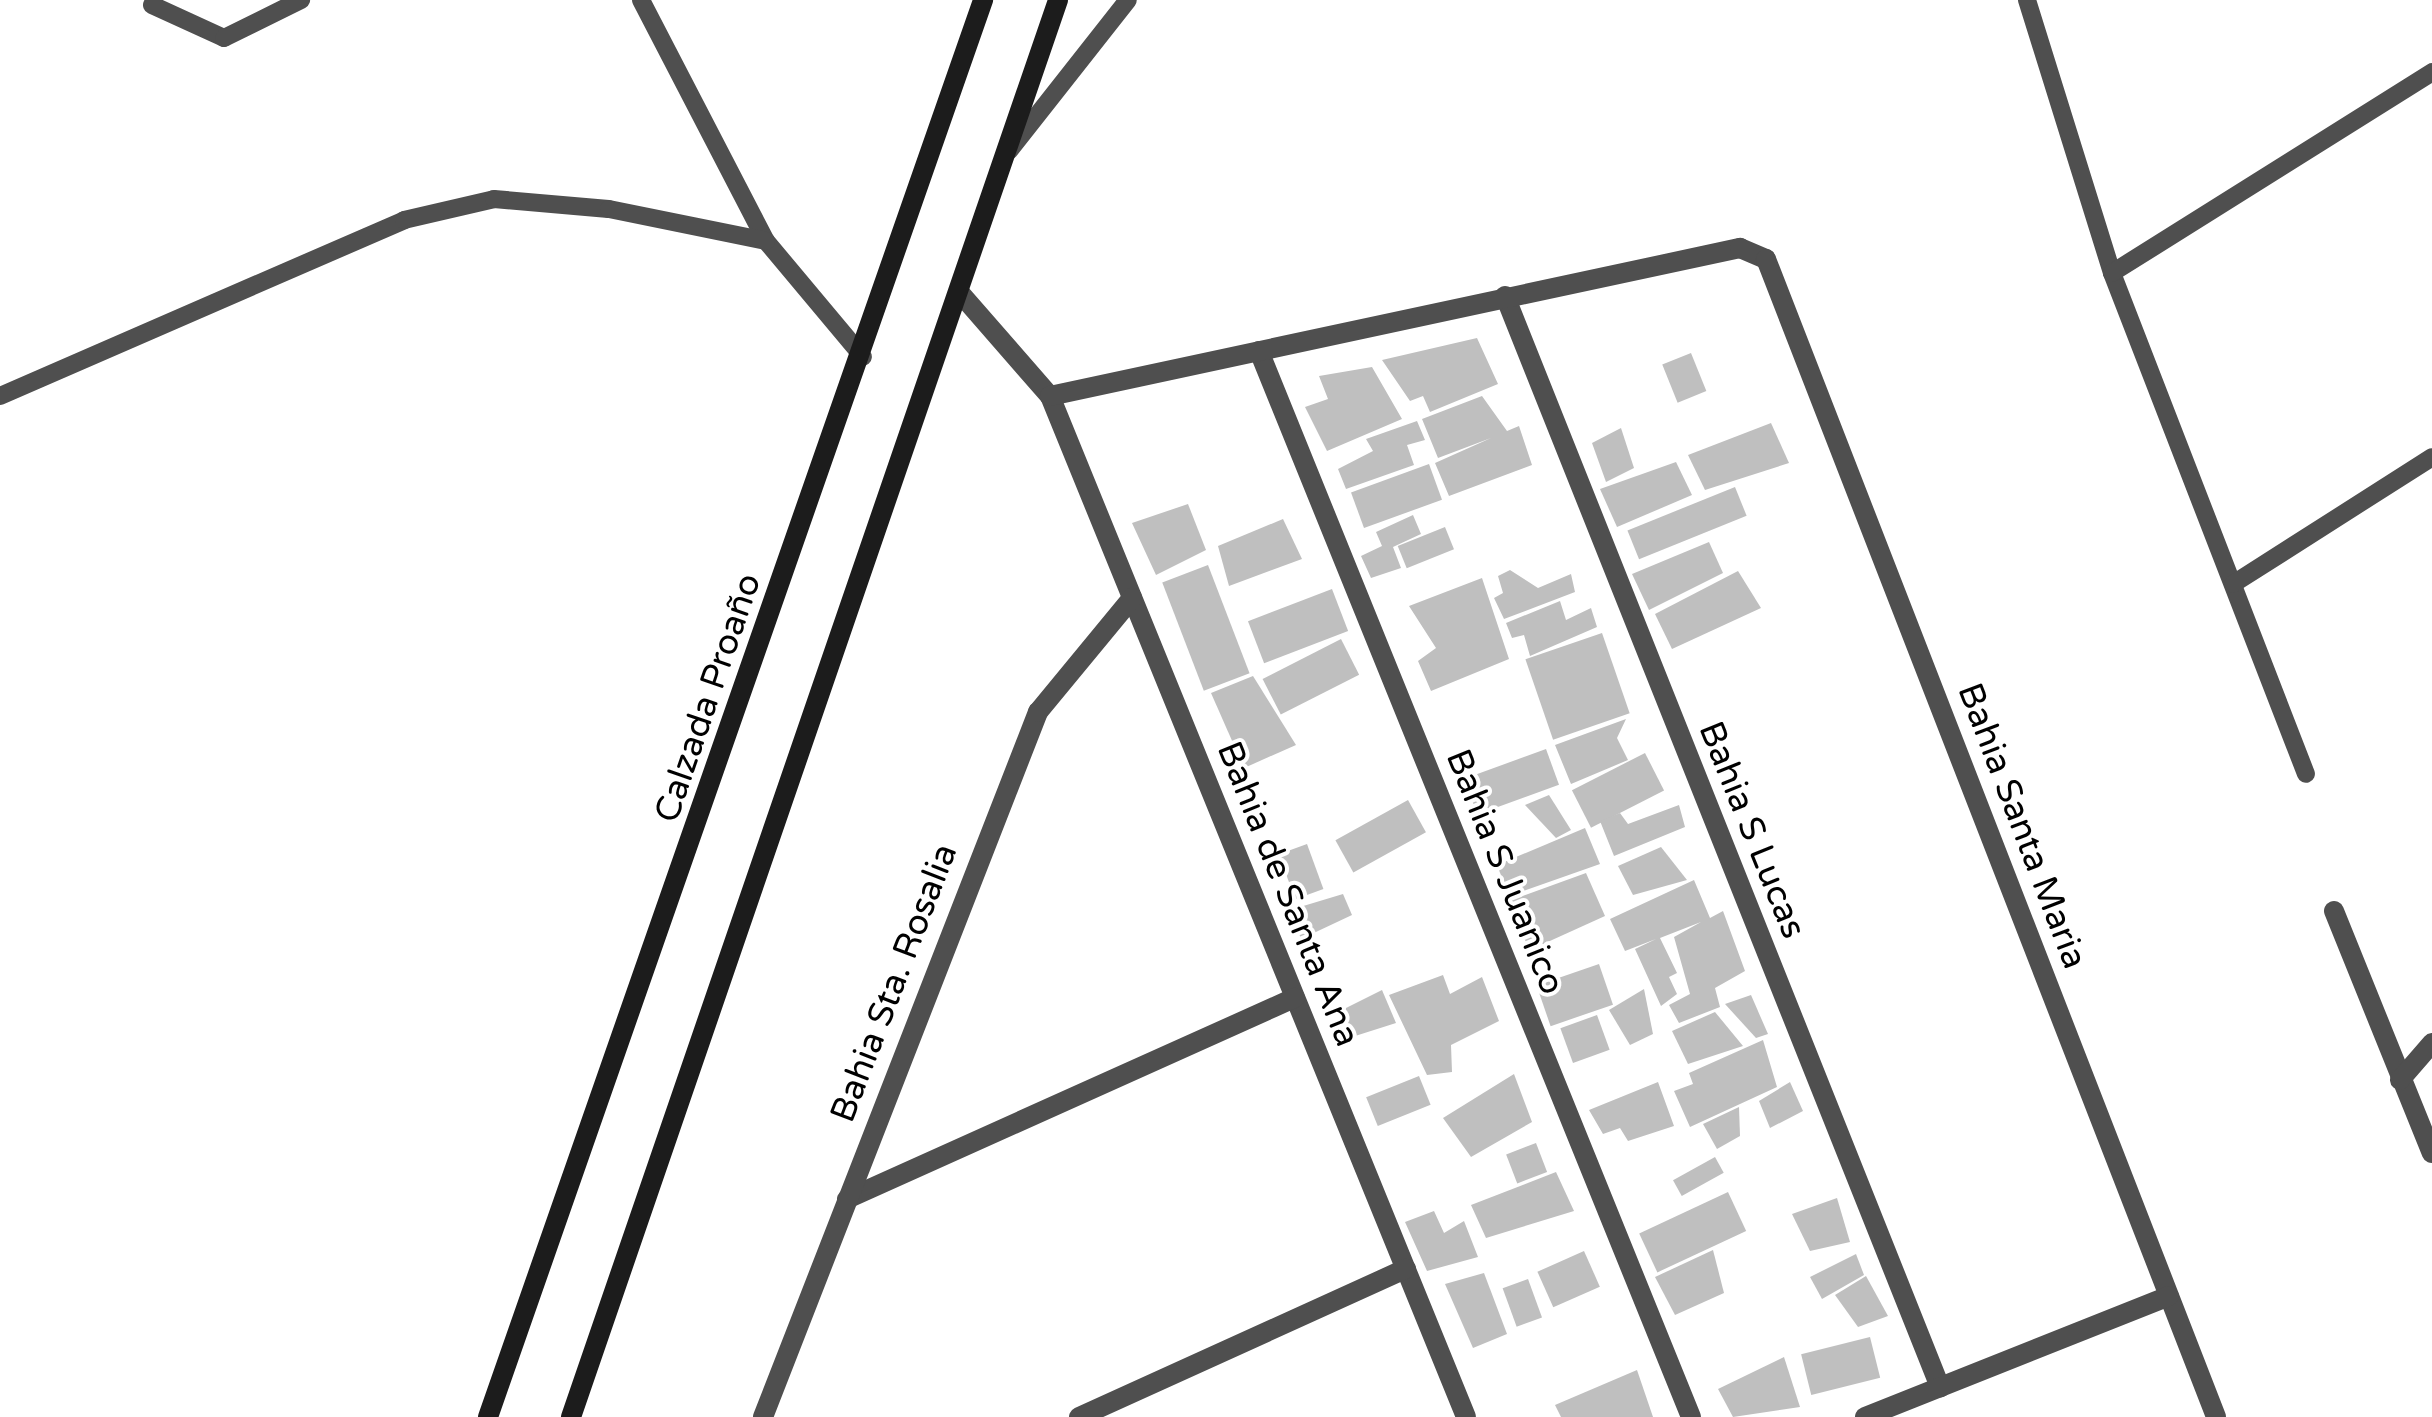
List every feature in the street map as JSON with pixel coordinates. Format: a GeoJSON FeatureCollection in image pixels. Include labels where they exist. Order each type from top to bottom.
{"type":"FeatureCollection","features":[{"type":"Feature","properties":{"kind":"main road","name":"Calzada Proaño"},"geometry":{"type":"LineString","coordinates":[[488,1417],[863,357],[983,0]]}},
{"type":"Feature","properties":{"kind":"main road"},"geometry":{"type":"LineString","coordinates":[[571,1417],[1058,0]]}},
{"type":"Feature","properties":{"kind":"street","name":"Bahia Santa Maria"},"geometry":{"type":"LineString","coordinates":[[1504,296],[1740,248],[1766,259],[2216,1417]]}},
{"type":"Feature","properties":{"kind":"street","name":"Bahia de Santa Ana"},"geometry":{"type":"LineString","coordinates":[[960,293],[1050,396],[1466,1417]]}},
{"type":"Feature","properties":{"kind":"street"},"geometry":{"type":"LineString","coordinates":[[1050,396],[1504,296]]}},
{"type":"Feature","properties":{"kind":"street","name":"Bahia S Lucas"},"geometry":{"type":"LineString","coordinates":[[1504,296],[1940,1388]]}},
{"type":"Feature","properties":{"kind":"street","name":"Bahia S Juanico"},"geometry":{"type":"LineString","coordinates":[[1259,351],[1691,1417]]}},
{"type":"Feature","properties":{"kind":"street","name":"Bahia Sta. Rosalia"},"geometry":{"type":"LineString","coordinates":[[764,1417],[1038,712],[1132,598]]}},
{"type":"Feature","properties":{"kind":"street"},"geometry":{"type":"LineString","coordinates":[[2334,912],[2432,1153]]}},
{"type":"Feature","properties":{"kind":"street"},"geometry":{"type":"LineString","coordinates":[[847,1198],[1295,998]]}},
{"type":"Feature","properties":{"kind":"street"},"geometry":{"type":"LineString","coordinates":[[2400,1080],[2432,1043]]}},
{"type":"Feature","properties":{"kind":"street"},"geometry":{"type":"LineString","coordinates":[[1079,1417],[1406,1269]]}},
{"type":"Feature","properties":{"kind":"street"},"geometry":{"type":"LineString","coordinates":[[1865,1417],[2169,1296]]}},
{"type":"Feature","properties":{"kind":"lane"},"geometry":{"type":"LineString","coordinates":[[152,5],[224,38],[301,0]]}},
{"type":"Feature","properties":{"kind":"lane"},"geometry":{"type":"LineString","coordinates":[[642,0],[766,242],[863,357]]}},
{"type":"Feature","properties":{"kind":"lane"},"geometry":{"type":"LineString","coordinates":[[1009,151],[1128,0]]}},
{"type":"Feature","properties":{"kind":"lane"},"geometry":{"type":"LineString","coordinates":[[2027,0],[2112,273],[2306,774]]}},
{"type":"Feature","properties":{"kind":"lane"},"geometry":{"type":"LineString","coordinates":[[2112,273],[2432,72]]}},
{"type":"Feature","properties":{"kind":"lane"},"geometry":{"type":"LineString","coordinates":[[0,396],[404,220],[494,199],[609,209],[766,242]]}},
{"type":"Feature","properties":{"kind":"lane"},"geometry":{"type":"LineString","coordinates":[[2233,584],[2432,457]]}},
{"type":"Feature","properties":{"kind":"building"},"geometry":{"type":"Polygon","coordinates":[[[1477,338],[1498,384],[1430,412],[1423,396],[1410,401],[1382,360],[1477,338]]]}},
{"type":"Feature","properties":{"kind":"building"},"geometry":{"type":"Polygon","coordinates":[[[1691,353],[1706,391],[1678,403],[1662,365],[1691,353]]]}},
{"type":"Feature","properties":{"kind":"building"},"geometry":{"type":"Polygon","coordinates":[[[1372,367],[1402,419],[1327,451],[1305,407],[1328,399],[1319,376],[1372,367]]]}},
{"type":"Feature","properties":{"kind":"building"},"geometry":{"type":"Polygon","coordinates":[[[1482,396],[1507,431],[1519,426],[1532,465],[1449,496],[1435,463],[1491,438],[1438,458],[1422,419],[1482,396]]]}},
{"type":"Feature","properties":{"kind":"building"},"geometry":{"type":"Polygon","coordinates":[[[1417,421],[1425,440],[1407,445],[1414,465],[1346,489],[1338,469],[1373,451],[1366,439],[1417,421]]]}},
{"type":"Feature","properties":{"kind":"building"},"geometry":{"type":"Polygon","coordinates":[[[1771,423],[1789,463],[1705,490],[1688,455],[1771,423]]]}},
{"type":"Feature","properties":{"kind":"building"},"geometry":{"type":"Polygon","coordinates":[[[1621,428],[1634,468],[1606,482],[1592,443],[1621,428]]]}},
{"type":"Feature","properties":{"kind":"building"},"geometry":{"type":"Polygon","coordinates":[[[1676,462],[1692,495],[1617,527],[1600,489],[1676,462]]]}},
{"type":"Feature","properties":{"kind":"building"},"geometry":{"type":"Polygon","coordinates":[[[1429,464],[1442,500],[1364,528],[1351,492],[1429,464]]]}},
{"type":"Feature","properties":{"kind":"building"},"geometry":{"type":"Polygon","coordinates":[[[1735,487],[1747,516],[1639,559],[1627,530],[1735,487]]]}},
{"type":"Feature","properties":{"kind":"building"},"geometry":{"type":"Polygon","coordinates":[[[1188,504],[1206,550],[1156,575],[1132,523],[1188,504]]]}},
{"type":"Feature","properties":{"kind":"building"},"geometry":{"type":"Polygon","coordinates":[[[1413,515],[1421,534],[1393,547],[1401,568],[1371,578],[1361,556],[1382,546],[1376,532],[1413,515]]]}},
{"type":"Feature","properties":{"kind":"building"},"geometry":{"type":"Polygon","coordinates":[[[1283,519],[1302,559],[1229,586],[1218,546],[1283,519]]]}},
{"type":"Feature","properties":{"kind":"building"},"geometry":{"type":"Polygon","coordinates":[[[1445,527],[1454,549],[1407,568],[1398,546],[1445,527]]]}},
{"type":"Feature","properties":{"kind":"building"},"geometry":{"type":"Polygon","coordinates":[[[1709,542],[1723,573],[1649,610],[1632,574],[1709,542]]]}},
{"type":"Feature","properties":{"kind":"building"},"geometry":{"type":"Polygon","coordinates":[[[1208,565],[1250,673],[1204,691],[1162,583],[1208,565]]]}},
{"type":"Feature","properties":{"kind":"building"},"geometry":{"type":"Polygon","coordinates":[[[1510,570],[1538,588],[1571,574],[1575,592],[1504,619],[1494,598],[1503,593],[1498,576],[1510,570]]]}},
{"type":"Feature","properties":{"kind":"building"},"geometry":{"type":"Polygon","coordinates":[[[1738,571],[1761,608],[1672,649],[1655,614],[1738,571]]]}},
{"type":"Feature","properties":{"kind":"building"},"geometry":{"type":"Polygon","coordinates":[[[1482,578],[1509,659],[1431,691],[1418,661],[1436,648],[1409,606],[1482,578]]]}},
{"type":"Feature","properties":{"kind":"building"},"geometry":{"type":"Polygon","coordinates":[[[1332,589],[1348,631],[1264,663],[1248,621],[1332,589]]]}},
{"type":"Feature","properties":{"kind":"building"},"geometry":{"type":"Polygon","coordinates":[[[1560,601],[1566,620],[1591,608],[1597,627],[1530,656],[1524,635],[1512,638],[1506,623],[1560,601]]]}},
{"type":"Feature","properties":{"kind":"building"},"geometry":{"type":"Polygon","coordinates":[[[1602,633],[1630,713],[1553,740],[1525,659],[1602,633]]]}},
{"type":"Feature","properties":{"kind":"building"},"geometry":{"type":"Polygon","coordinates":[[[1341,639],[1359,675],[1281,715],[1263,679],[1341,639]]]}},
{"type":"Feature","properties":{"kind":"building"},"geometry":{"type":"Polygon","coordinates":[[[1253,676],[1296,745],[1244,768],[1211,693],[1253,676]]]}},
{"type":"Feature","properties":{"kind":"building"},"geometry":{"type":"Polygon","coordinates":[[[1626,719],[1617,738],[1628,760],[1571,784],[1555,745],[1626,719]]]}},
{"type":"Feature","properties":{"kind":"building"},"geometry":{"type":"Polygon","coordinates":[[[1546,749],[1559,785],[1477,814],[1464,779],[1546,749]]]}},
{"type":"Feature","properties":{"kind":"building"},"geometry":{"type":"Polygon","coordinates":[[[1645,753],[1664,790],[1591,828],[1572,790],[1645,753]]]}},
{"type":"Feature","properties":{"kind":"building"},"geometry":{"type":"Polygon","coordinates":[[[1549,795],[1571,830],[1556,838],[1525,805],[1549,795]]]}},
{"type":"Feature","properties":{"kind":"building"},"geometry":{"type":"Polygon","coordinates":[[[1408,800],[1426,832],[1353,873],[1335,840],[1408,800]]]}},
{"type":"Feature","properties":{"kind":"building"},"geometry":{"type":"Polygon","coordinates":[[[1679,805],[1685,827],[1614,856],[1600,821],[1620,813],[1628,824],[1679,805]]]}},
{"type":"Feature","properties":{"kind":"building"},"geometry":{"type":"Polygon","coordinates":[[[1585,828],[1600,864],[1509,896],[1497,865],[1585,828]]]}},
{"type":"Feature","properties":{"kind":"building"},"geometry":{"type":"Polygon","coordinates":[[[1307,844],[1323,889],[1295,899],[1279,854],[1307,844]]]}},
{"type":"Feature","properties":{"kind":"building"},"geometry":{"type":"Polygon","coordinates":[[[1661,847],[1687,880],[1633,895],[1618,866],[1661,847]]]}},
{"type":"Feature","properties":{"kind":"building"},"geometry":{"type":"Polygon","coordinates":[[[1586,873],[1605,916],[1530,950],[1506,902],[1586,873]]]}},
{"type":"Feature","properties":{"kind":"building"},"geometry":{"type":"Polygon","coordinates":[[[1694,880],[1710,918],[1723,911],[1745,971],[1715,988],[1720,1007],[1679,1023],[1669,1005],[1690,994],[1674,937],[1701,922],[1660,938],[1677,973],[1669,977],[1677,994],[1661,1006],[1635,949],[1656,939],[1625,951],[1610,919],[1694,880]]]}},
{"type":"Feature","properties":{"kind":"building"},"geometry":{"type":"Polygon","coordinates":[[[1343,894],[1352,915],[1301,939],[1290,910],[1343,894]]]}},
{"type":"Feature","properties":{"kind":"building"},"geometry":{"type":"Polygon","coordinates":[[[1599,964],[1613,1005],[1551,1026],[1537,985],[1599,964]]]}},
{"type":"Feature","properties":{"kind":"building"},"geometry":{"type":"Polygon","coordinates":[[[1443,975],[1450,994],[1482,977],[1499,1021],[1451,1045],[1452,1072],[1427,1075],[1389,995],[1443,975]]]}},
{"type":"Feature","properties":{"kind":"building"},"geometry":{"type":"Polygon","coordinates":[[[1644,989],[1653,1034],[1630,1045],[1609,1010],[1644,989]]]}},
{"type":"Feature","properties":{"kind":"building"},"geometry":{"type":"Polygon","coordinates":[[[1382,990],[1396,1023],[1352,1037],[1340,1011],[1382,990]]]}},
{"type":"Feature","properties":{"kind":"building"},"geometry":{"type":"Polygon","coordinates":[[[1751,995],[1768,1034],[1756,1038],[1725,1004],[1751,995]]]}},
{"type":"Feature","properties":{"kind":"building"},"geometry":{"type":"Polygon","coordinates":[[[1715,1012],[1743,1046],[1688,1064],[1672,1031],[1715,1012]]]}},
{"type":"Feature","properties":{"kind":"building"},"geometry":{"type":"Polygon","coordinates":[[[1597,1015],[1610,1050],[1573,1063],[1560,1028],[1597,1015]]]}},
{"type":"Feature","properties":{"kind":"building"},"geometry":{"type":"Polygon","coordinates":[[[1763,1040],[1777,1087],[1690,1127],[1674,1091],[1693,1084],[1689,1073],[1763,1040]]]}},
{"type":"Feature","properties":{"kind":"building"},"geometry":{"type":"Polygon","coordinates":[[[1514,1074],[1532,1122],[1471,1157],[1443,1118],[1514,1074]]]}},
{"type":"Feature","properties":{"kind":"building"},"geometry":{"type":"Polygon","coordinates":[[[1419,1076],[1431,1105],[1378,1126],[1366,1097],[1419,1076]]]}},
{"type":"Feature","properties":{"kind":"building"},"geometry":{"type":"Polygon","coordinates":[[[1658,1082],[1674,1126],[1628,1141],[1620,1128],[1603,1134],[1589,1110],[1658,1082]]]}},
{"type":"Feature","properties":{"kind":"building"},"geometry":{"type":"Polygon","coordinates":[[[1790,1082],[1803,1111],[1770,1128],[1759,1101],[1790,1082]]]}},
{"type":"Feature","properties":{"kind":"building"},"geometry":{"type":"Polygon","coordinates":[[[1739,1107],[1740,1136],[1717,1149],[1703,1124],[1739,1107]]]}},
{"type":"Feature","properties":{"kind":"building"},"geometry":{"type":"Polygon","coordinates":[[[1536,1143],[1547,1172],[1517,1183],[1506,1154],[1536,1143]]]}},
{"type":"Feature","properties":{"kind":"building"},"geometry":{"type":"Polygon","coordinates":[[[1715,1157],[1724,1173],[1682,1196],[1673,1180],[1715,1157]]]}},
{"type":"Feature","properties":{"kind":"building"},"geometry":{"type":"Polygon","coordinates":[[[1556,1172],[1574,1211],[1486,1238],[1471,1205],[1556,1172]]]}},
{"type":"Feature","properties":{"kind":"building"},"geometry":{"type":"Polygon","coordinates":[[[1728,1192],[1746,1231],[1657,1272],[1639,1233],[1728,1192]]]}},
{"type":"Feature","properties":{"kind":"building"},"geometry":{"type":"Polygon","coordinates":[[[1837,1198],[1850,1242],[1810,1251],[1792,1214],[1837,1198]]]}},
{"type":"Feature","properties":{"kind":"building"},"geometry":{"type":"Polygon","coordinates":[[[1434,1211],[1444,1233],[1464,1221],[1478,1257],[1427,1271],[1405,1222],[1434,1211]]]}},
{"type":"Feature","properties":{"kind":"building"},"geometry":{"type":"Polygon","coordinates":[[[1713,1250],[1724,1293],[1675,1315],[1655,1277],[1713,1250]]]}},
{"type":"Feature","properties":{"kind":"building"},"geometry":{"type":"Polygon","coordinates":[[[1584,1251],[1600,1287],[1553,1307],[1537,1272],[1584,1251]]]}},
{"type":"Feature","properties":{"kind":"building"},"geometry":{"type":"Polygon","coordinates":[[[1856,1254],[1864,1275],[1822,1299],[1810,1277],[1856,1254]]]}},
{"type":"Feature","properties":{"kind":"building"},"geometry":{"type":"Polygon","coordinates":[[[1484,1273],[1507,1334],[1473,1348],[1445,1284],[1484,1273]]]}},
{"type":"Feature","properties":{"kind":"building"},"geometry":{"type":"Polygon","coordinates":[[[1866,1276],[1888,1316],[1858,1327],[1835,1295],[1866,1276]]]}},
{"type":"Feature","properties":{"kind":"building"},"geometry":{"type":"Polygon","coordinates":[[[1528,1279],[1542,1318],[1517,1327],[1503,1288],[1528,1279]]]}},
{"type":"Feature","properties":{"kind":"building"},"geometry":{"type":"Polygon","coordinates":[[[1870,1337],[1880,1378],[1811,1395],[1801,1354],[1870,1337]]]}},
{"type":"Feature","properties":{"kind":"building"},"geometry":{"type":"Polygon","coordinates":[[[1784,1357],[1800,1407],[1733,1417],[1718,1389],[1784,1357]]]}},
{"type":"Feature","properties":{"kind":"building"},"geometry":{"type":"Polygon","coordinates":[[[1637,1370],[1653,1417],[1561,1417],[1555,1405],[1637,1370]]]}}]}
